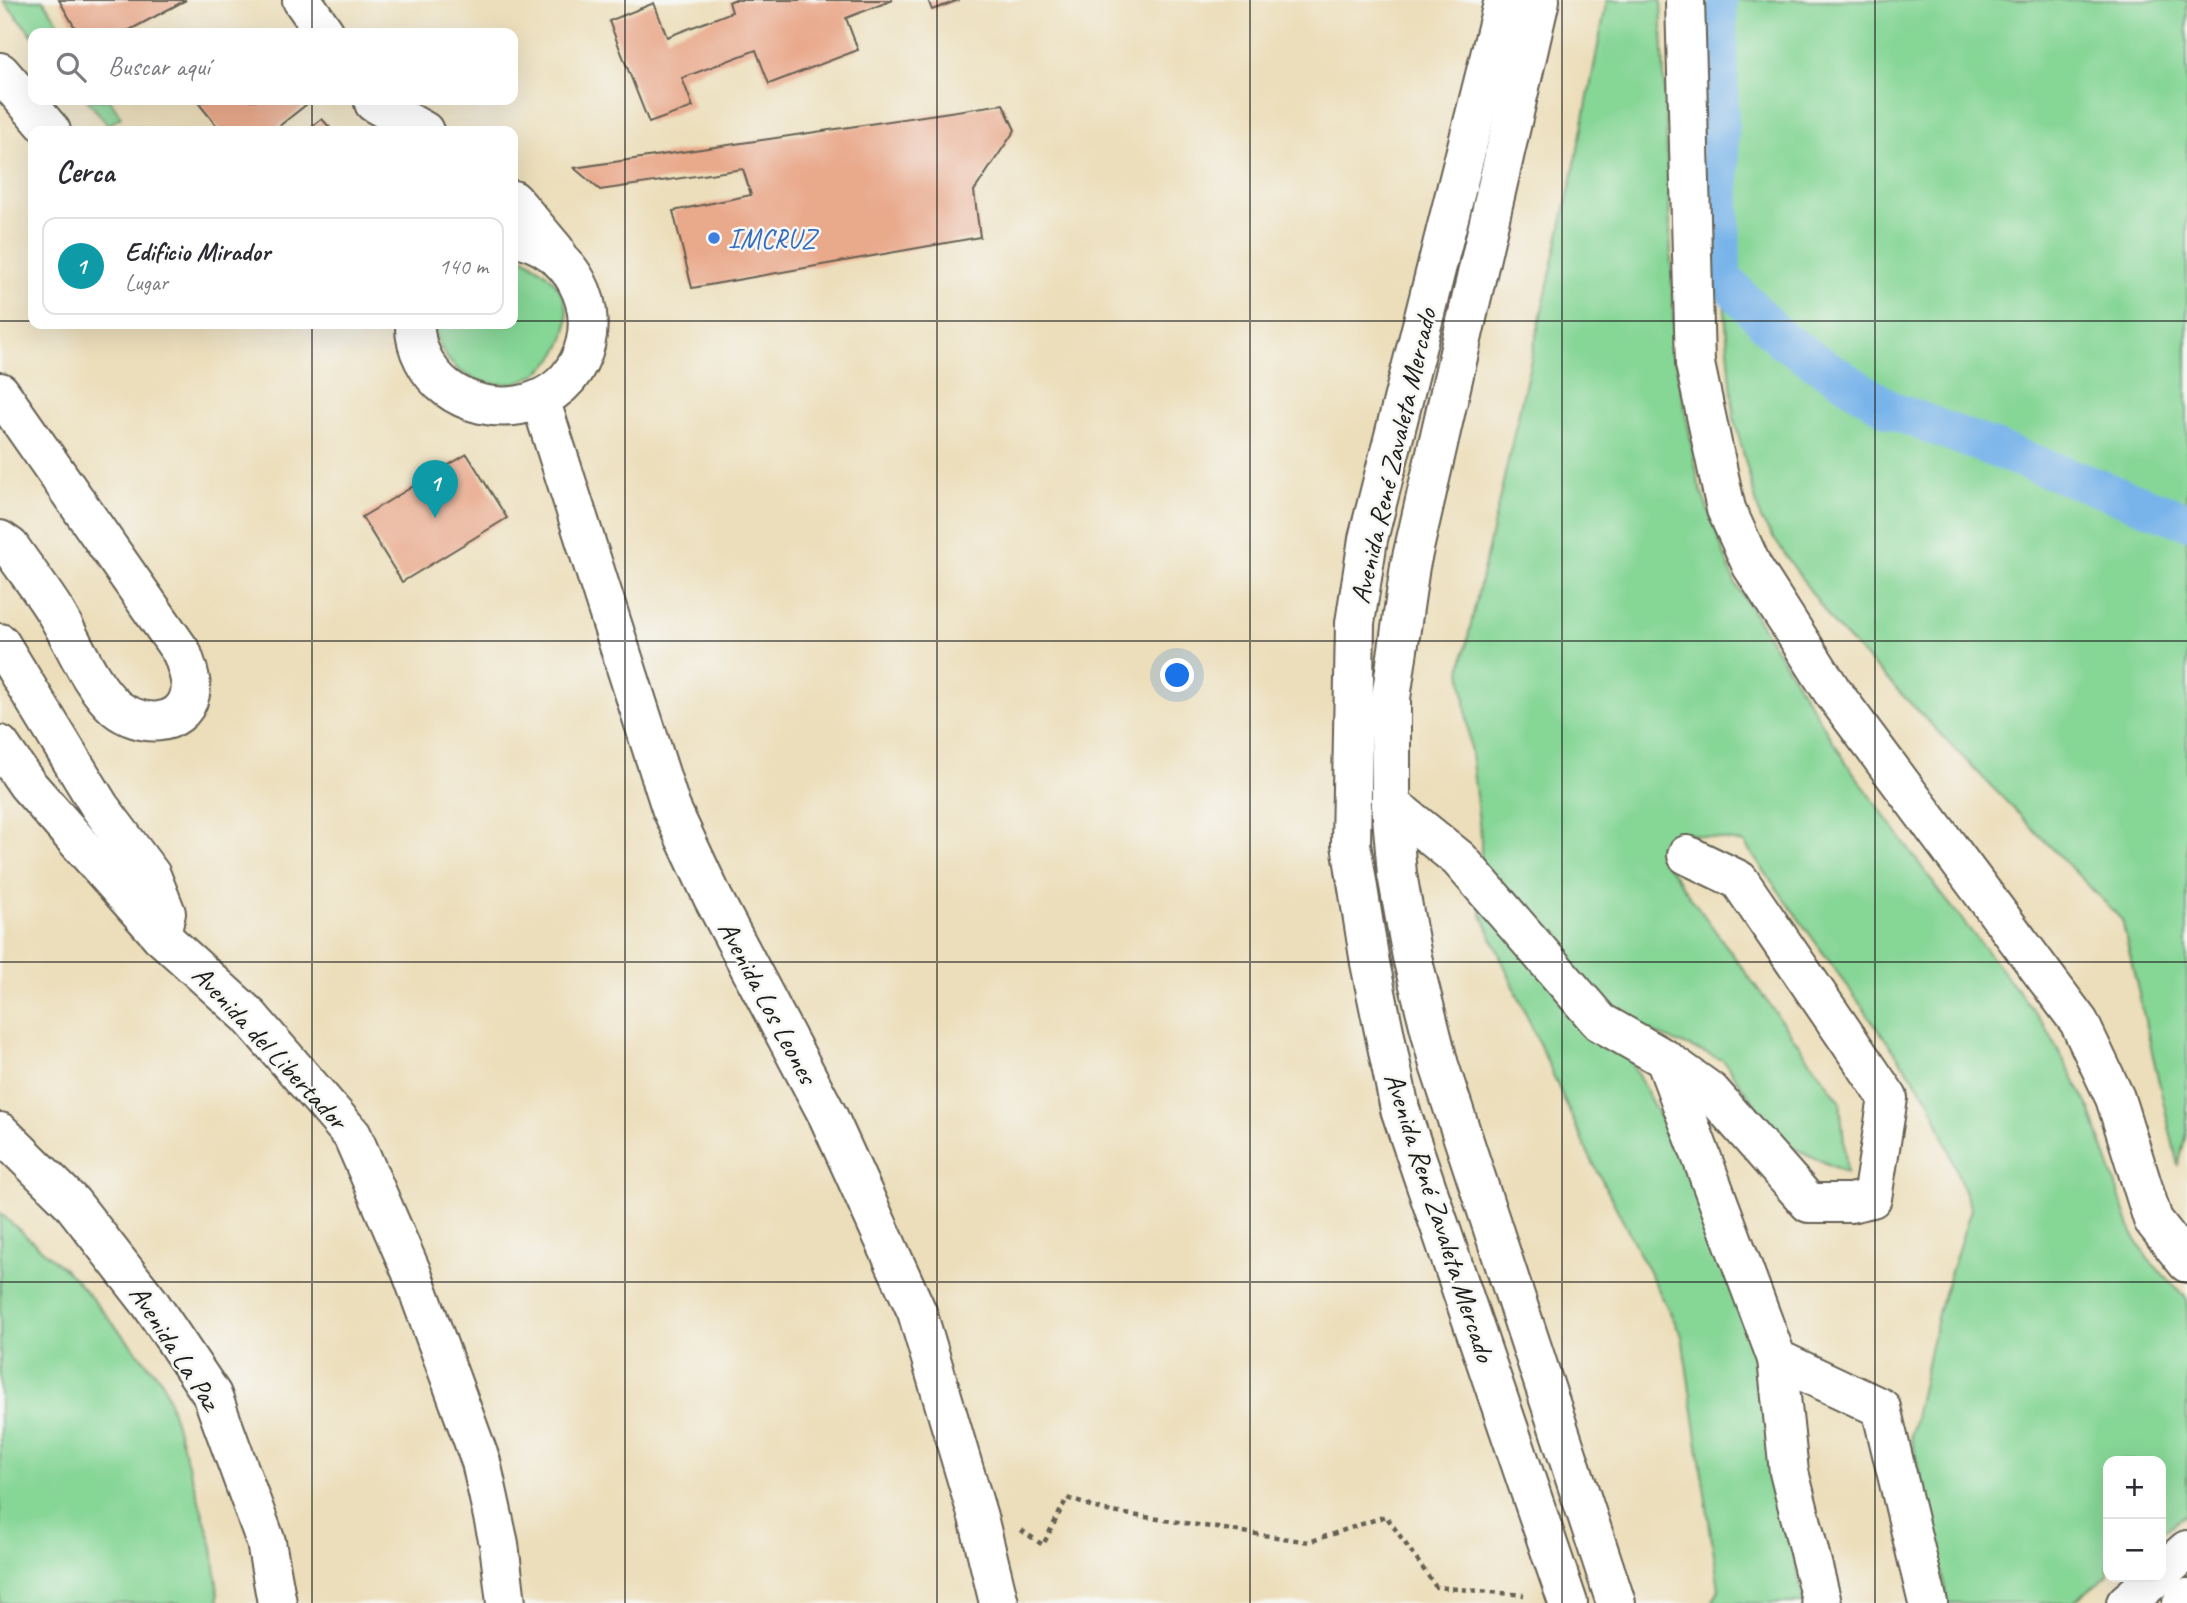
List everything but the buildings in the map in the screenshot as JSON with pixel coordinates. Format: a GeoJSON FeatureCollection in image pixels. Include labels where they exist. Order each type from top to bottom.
{"type":"FeatureCollection","features":[{"type":"Feature","properties":{"kind":"main road"},"geometry":{"type":"LineString","coordinates":[[302,0],[322,28]]}},
{"type":"Feature","properties":{"kind":"main road","name":"Avenida René Zavaleta Mercado"},"geometry":{"type":"LineString","coordinates":[[1504,0],[1368,539],[1355,623],[1351,844],[1370,963],[1400,1109],[1568,1601]]}},
{"type":"Feature","properties":{"kind":"main road","name":"Avenida René Zavaleta Mercado"},"geometry":{"type":"LineString","coordinates":[[1540,0],[1410,566],[1391,698],[1391,804],[1397,874],[1412,957],[1439,1065],[1616,1603]]}},
{"type":"Feature","properties":{"kind":"main road"},"geometry":{"type":"LineString","coordinates":[[1685,0],[1695,364],[1726,509],[1752,566],[1832,691],[2079,1023],[2115,1098],[2153,1220],[2187,1263]]}},
{"type":"Feature","properties":{"kind":"main road"},"geometry":{"type":"LineString","coordinates":[[0,72],[28,104]]}},
{"type":"Feature","properties":{"kind":"main road"},"geometry":{"type":"LineString","coordinates":[[29,105],[47,126]]}},
{"type":"Feature","properties":{"kind":"main road"},"geometry":{"type":"LineString","coordinates":[[378,111],[412,126]]}},
{"type":"Feature","properties":{"kind":"main road"},"geometry":{"type":"LineString","coordinates":[[416,329],[422,359],[439,382],[462,399],[487,408],[514,408],[540,399],[562,384],[579,362],[587,336],[587,308],[579,282],[542,231],[518,205]]}},
{"type":"Feature","properties":{"kind":"main road"},"geometry":{"type":"LineString","coordinates":[[518,238],[541,245],[563,260]]}},
{"type":"Feature","properties":{"kind":"main road"},"geometry":{"type":"LineString","coordinates":[[0,393],[182,653],[189,672],[190,695],[180,713],[164,721],[137,722],[115,706],[54,610],[10,547],[0,540]]}},
{"type":"Feature","properties":{"kind":"main road","name":"Avenida Los Leones"},"geometry":{"type":"LineString","coordinates":[[540,399],[671,808],[713,898],[828,1116],[917,1312],[978,1517],[999,1603]]}},
{"type":"Feature","properties":{"kind":"main road"},"geometry":{"type":"LineString","coordinates":[[0,643],[100,807],[151,876],[166,913],[162,936]]}},
{"type":"Feature","properties":{"kind":"main road","name":"Avenida del Libertador"},"geometry":{"type":"LineString","coordinates":[[0,745],[27,784],[162,936],[249,1016],[352,1135],[411,1271],[481,1462],[499,1544],[506,1603]]}},
{"type":"Feature","properties":{"kind":"main road"},"geometry":{"type":"LineString","coordinates":[[1391,804],[1459,859],[1600,1022],[1665,1059],[1711,1092],[1808,1202],[1850,1202],[1872,1198],[1888,1098],[1739,880],[1687,855]]}},
{"type":"Feature","properties":{"kind":"main road"},"geometry":{"type":"LineString","coordinates":[[1665,1059],[1777,1359],[1789,1472],[1822,1603]]}},
{"type":"Feature","properties":{"kind":"main road","name":"Avenida La Paz"},"geometry":{"type":"LineString","coordinates":[[0,1132],[72,1203],[150,1303],[212,1395],[266,1542],[277,1603]]}},
{"type":"Feature","properties":{"kind":"main road"},"geometry":{"type":"LineString","coordinates":[[1777,1359],[1881,1408],[1928,1603]]}},
{"type":"Feature","properties":{"kind":"main road"},"geometry":{"type":"LineString","coordinates":[[2166,1569],[2187,1550]]}},
{"type":"Feature","properties":{"kind":"main road"},"geometry":{"type":"LineString","coordinates":[[2126,1603],[2150,1582]]}},
{"type":"Feature","properties":{"kind":"main road"},"geometry":{"type":"LineString","coordinates":[[2182,1603],[2187,1598]]}},
{"type":"Feature","properties":{"kind":"path"},"geometry":{"type":"LineString","coordinates":[[1020,1530],[1043,1545],[1066,1498],[1105,1511],[1309,1542],[1385,1516],[1436,1587],[1568,1601]]}},
{"type":"Feature","properties":{"kind":"green space"},"geometry":{"type":"Polygon","coordinates":[[[3,0],[43,0],[63,28],[28,30],[3,0]]]}},
{"type":"Feature","properties":{"kind":"green space"},"geometry":{"type":"Polygon","coordinates":[[[1607,0],[1661,0],[1675,354],[1699,485],[1735,583],[1846,762],[1937,888],[2044,1024],[2090,1109],[2132,1233],[2148,1259],[2187,1299],[2187,1513],[2166,1529],[2166,1456],[2103,1456],[2103,1579],[2072,1603],[1948,1603],[1911,1436],[1939,1309],[1971,1209],[1930,1101],[1744,843],[1685,833],[1667,865],[1840,1101],[1847,1173],[1783,1143],[1723,1060],[1648,1031],[1627,1054],[1699,1194],[1759,1364],[1804,1603],[1712,1603],[1719,1589],[1682,1336],[1586,1149],[1481,913],[1481,839],[1461,668],[1573,174],[1607,0]]]}},
{"type":"Feature","properties":{"kind":"green space"},"geometry":{"type":"Polygon","coordinates":[[[1718,0],[2187,0],[2187,1130],[2178,1166],[2122,920],[1835,626],[1761,520],[1734,418],[1722,277],[1718,0]]]}},
{"type":"Feature","properties":{"kind":"green space"},"geometry":{"type":"Polygon","coordinates":[[[91,105],[113,105],[121,117],[108,125],[91,105]]]}},
{"type":"Feature","properties":{"kind":"green space"},"geometry":{"type":"Polygon","coordinates":[[[518,255],[536,266],[557,286],[567,309],[566,332],[556,354],[539,371],[517,382],[491,383],[463,373],[447,358],[435,331],[518,329],[518,255]]]}},
{"type":"Feature","properties":{"kind":"green space"},"geometry":{"type":"Polygon","coordinates":[[[0,1213],[75,1279],[163,1382],[213,1547],[219,1603],[0,1603],[0,1213]]]}},
{"type":"Feature","properties":{"kind":"waterway"},"geometry":{"type":"LineString","coordinates":[[1718,0],[1722,277],[1781,339],[1891,410],[2187,521]]}},
{"type":"Feature","properties":{"kind":"place","name":"IMCRUZ"},"geometry":{"type":"Point","coordinates":[714,238]}},
{"type":"Feature","properties":{"kind":"place","name":"Edificio Mirador"},"geometry":{"type":"Point","coordinates":[435,518]}}]}
